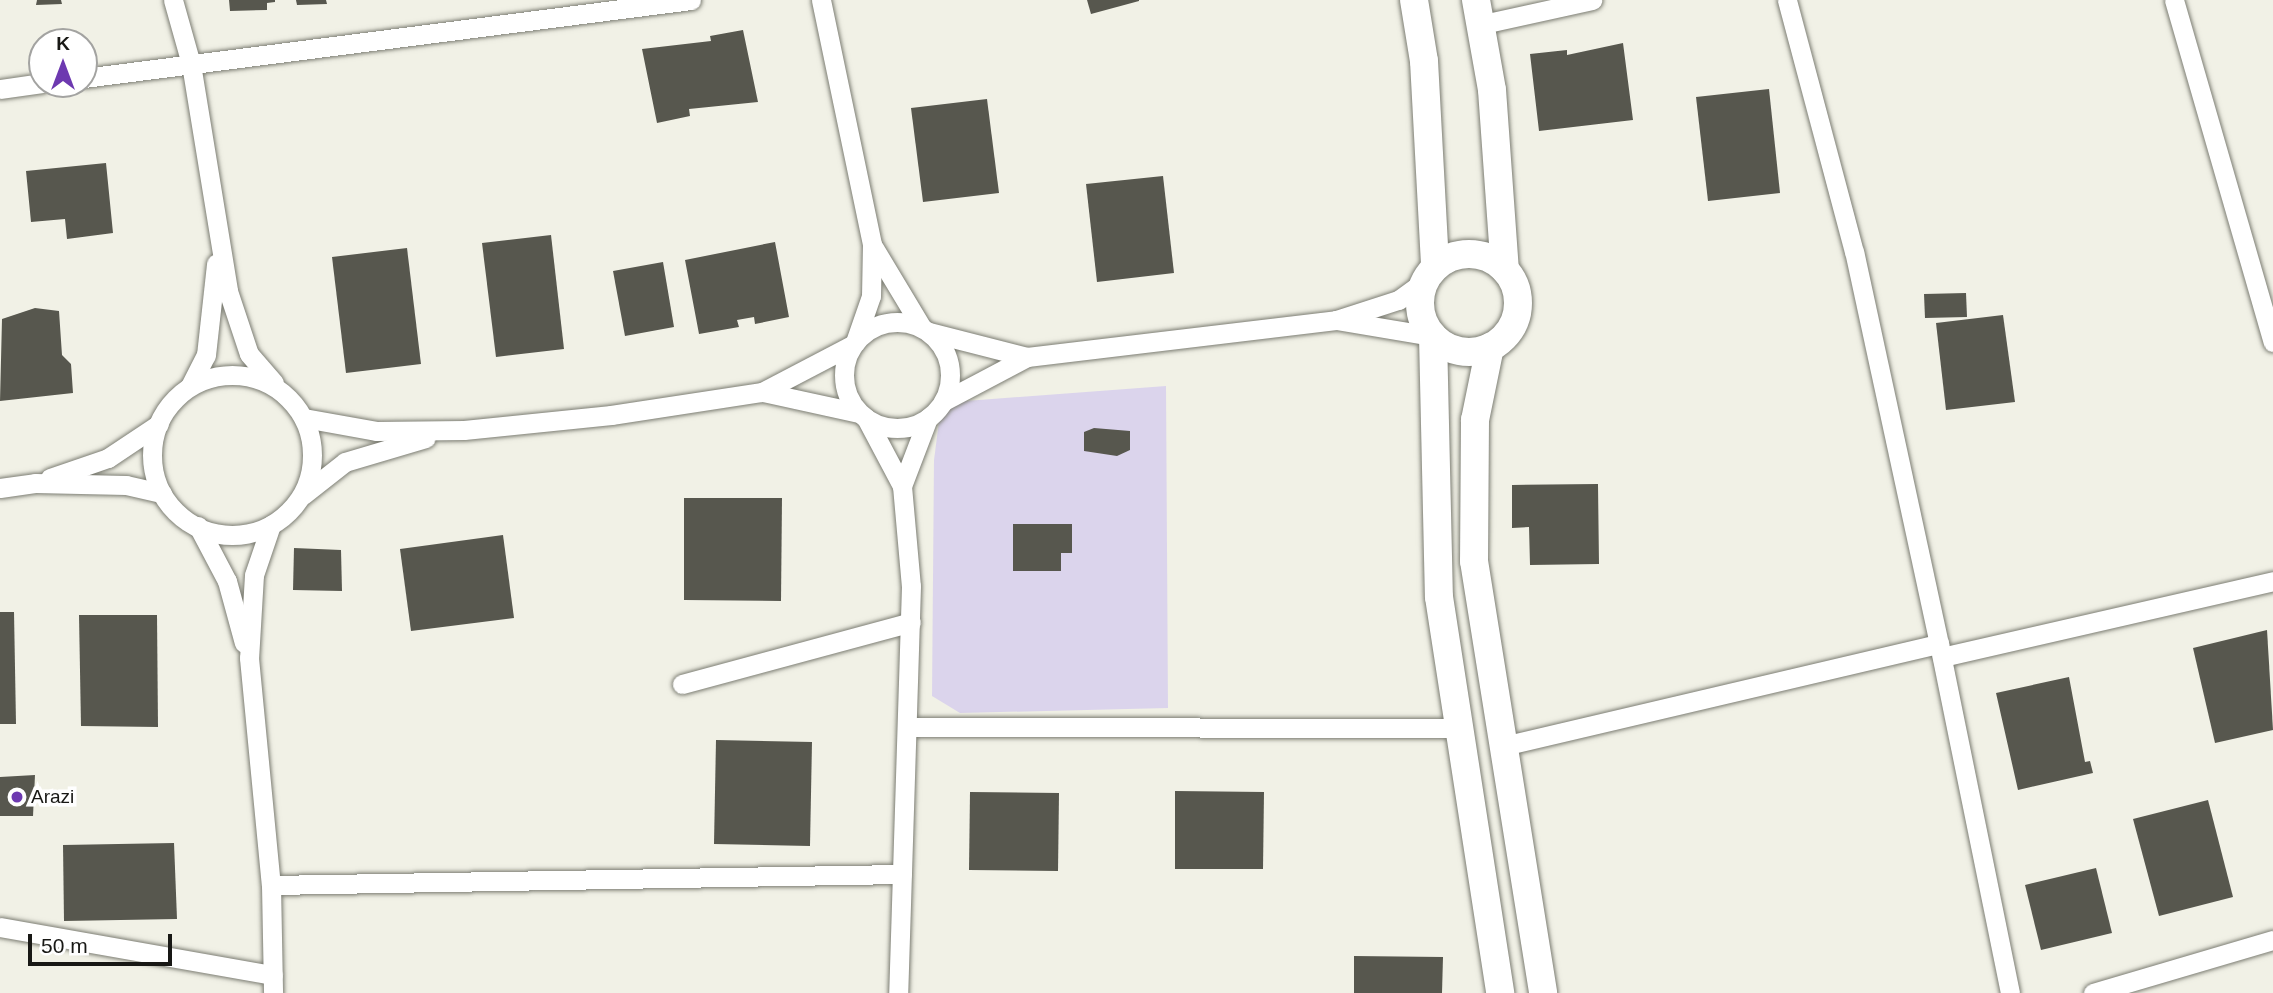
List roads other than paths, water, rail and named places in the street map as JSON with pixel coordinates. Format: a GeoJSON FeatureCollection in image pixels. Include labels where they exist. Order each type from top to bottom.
{"type":"FeatureCollection","features":[{"type":"Feature","properties":{"kind":"main road"},"geometry":{"type":"LineString","coordinates":[[1414,0],[1425,74],[1430,274],[1420,309],[1433,336],[1440,597],[1456,728],[1500,993]]}},
{"type":"Feature","properties":{"kind":"main road"},"geometry":{"type":"LineString","coordinates":[[1433,336],[1460,351],[1490,347],[1503,338],[1517,312],[1518,296],[1505,270],[1480,12]]}},
{"type":"Feature","properties":{"kind":"main road"},"geometry":{"type":"LineString","coordinates":[[1430,274],[1471,255],[1505,270]]}},
{"type":"Feature","properties":{"kind":"main road"},"geometry":{"type":"LineString","coordinates":[[1490,347],[1475,420],[1474,561],[1543,993]]}},
{"type":"Feature","properties":{"kind":"street"},"geometry":{"type":"LineString","coordinates":[[173,0],[191,64],[228,291],[249,354],[304,418],[313,450],[301,497]]}},
{"type":"Feature","properties":{"kind":"street"},"geometry":{"type":"LineString","coordinates":[[98,76],[691,0]]}},
{"type":"Feature","properties":{"kind":"street"},"geometry":{"type":"LineString","coordinates":[[821,0],[872,244],[871,296],[843,371],[845,389],[902,486]]}},
{"type":"Feature","properties":{"kind":"street"},"geometry":{"type":"LineString","coordinates":[[1480,12],[1592,0]]}},
{"type":"Feature","properties":{"kind":"street"},"geometry":{"type":"LineString","coordinates":[[1787,0],[1854,251],[1941,650],[2010,993]]}},
{"type":"Feature","properties":{"kind":"street"},"geometry":{"type":"LineString","coordinates":[[2174,0],[2273,342]]}},
{"type":"Feature","properties":{"kind":"street"},"geometry":{"type":"LineString","coordinates":[[0,89],[28,85]]}},
{"type":"Feature","properties":{"kind":"street"},"geometry":{"type":"LineString","coordinates":[[35,483],[108,458],[159,424],[186,390],[206,355],[219,238]]}},
{"type":"Feature","properties":{"kind":"street"},"geometry":{"type":"LineString","coordinates":[[872,244],[926,330],[948,357],[951,376],[944,401]]}},
{"type":"Feature","properties":{"kind":"street"},"geometry":{"type":"LineString","coordinates":[[898,993],[911,622],[902,486],[928,418],[944,401],[1027,357],[1336,320],[1398,300],[1430,274]]}},
{"type":"Feature","properties":{"kind":"street"},"geometry":{"type":"LineString","coordinates":[[1336,320],[1433,336]]}},
{"type":"Feature","properties":{"kind":"street"},"geometry":{"type":"LineString","coordinates":[[304,418],[376,431],[464,430],[762,392],[890,322],[1027,357]]}},
{"type":"Feature","properties":{"kind":"street"},"geometry":{"type":"LineString","coordinates":[[186,390],[231,374],[257,379],[281,391]]}},
{"type":"Feature","properties":{"kind":"street"},"geometry":{"type":"LineString","coordinates":[[762,392],[863,416],[889,428],[928,418]]}},
{"type":"Feature","properties":{"kind":"street"},"geometry":{"type":"LineString","coordinates":[[159,424],[152,453],[162,493]]}},
{"type":"Feature","properties":{"kind":"street"},"geometry":{"type":"LineString","coordinates":[[0,927],[273,984],[271,885],[249,658],[254,575],[271,525],[345,461],[464,430]]}},
{"type":"Feature","properties":{"kind":"street"},"geometry":{"type":"LineString","coordinates":[[0,488],[35,483],[126,485],[162,493],[198,526],[227,581],[249,658]]}},
{"type":"Feature","properties":{"kind":"street"},"geometry":{"type":"LineString","coordinates":[[198,526],[227,535],[271,525]]}},
{"type":"Feature","properties":{"kind":"street"},"geometry":{"type":"LineString","coordinates":[[1503,746],[2273,581]]}},
{"type":"Feature","properties":{"kind":"street"},"geometry":{"type":"LineString","coordinates":[[682,684],[911,622]]}},
{"type":"Feature","properties":{"kind":"street"},"geometry":{"type":"LineString","coordinates":[[909,727],[1456,728]]}},
{"type":"Feature","properties":{"kind":"street"},"geometry":{"type":"LineString","coordinates":[[271,885],[902,874]]}},
{"type":"Feature","properties":{"kind":"street"},"geometry":{"type":"LineString","coordinates":[[2092,993],[2273,940]]}},
{"type":"Feature","properties":{"kind":"place","name":"Arazi"},"geometry":{"type":"Point","coordinates":[17,797]}}]}
